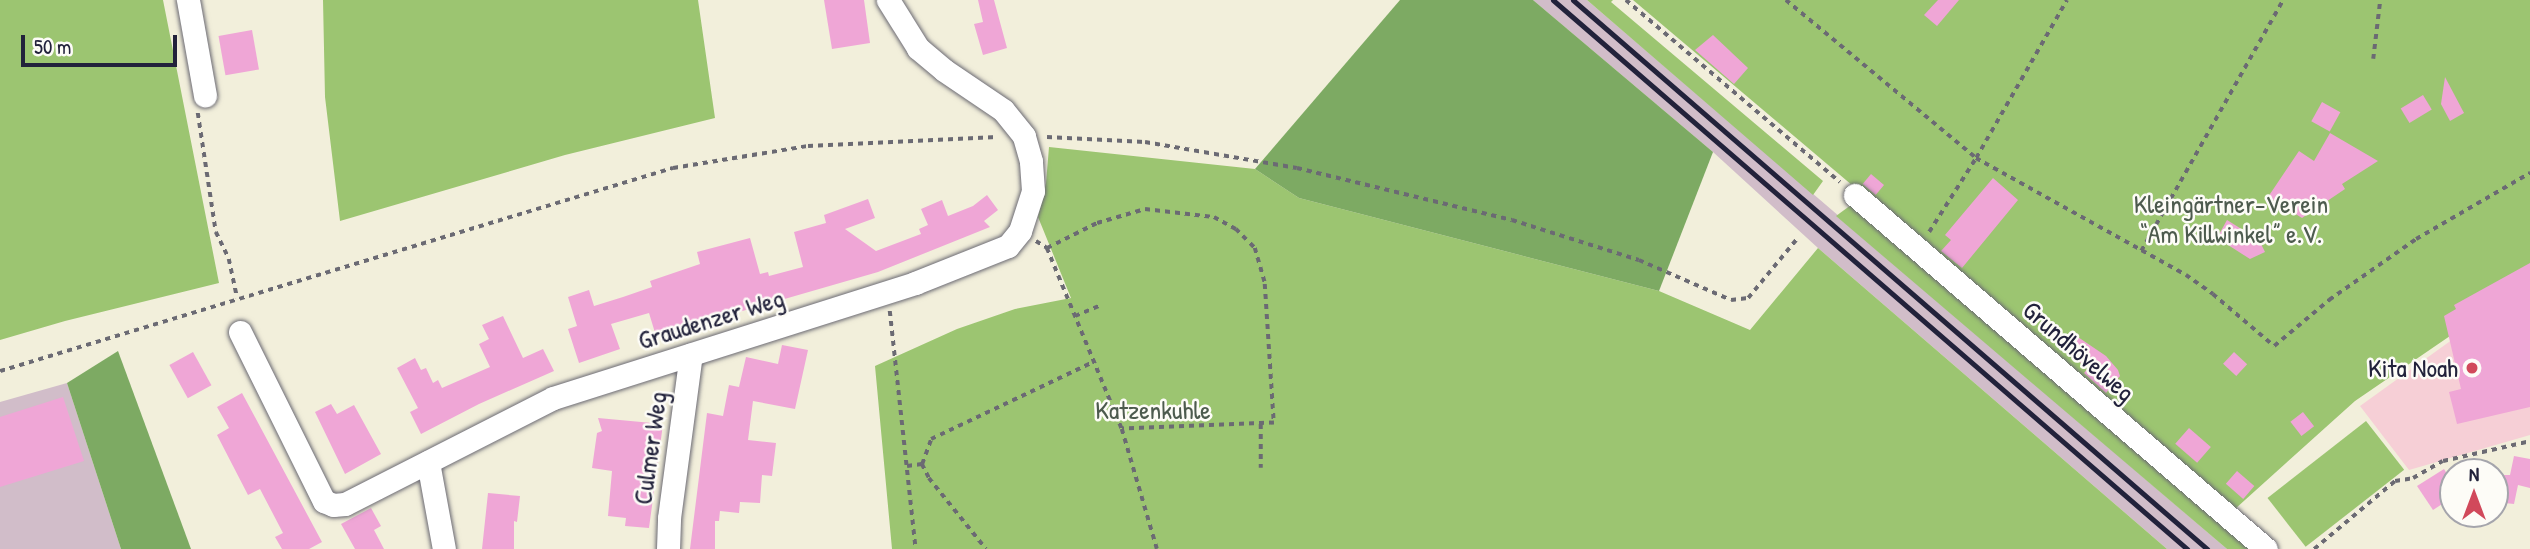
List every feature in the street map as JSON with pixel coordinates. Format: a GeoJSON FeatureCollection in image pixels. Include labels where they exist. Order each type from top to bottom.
{"type":"FeatureCollection","features":[{"type":"Feature","properties":{"kind":"street"},"geometry":{"type":"LineString","coordinates":[[188,0],[205,95]]}},
{"type":"Feature","properties":{"kind":"street"},"geometry":{"type":"LineString","coordinates":[[888,0],[918,48],[944,70],[1003,110],[1024,136],[1031,161],[1033,191],[1020,231]]}},
{"type":"Feature","properties":{"kind":"street","name":"Grundhövelweg"},"geometry":{"type":"LineString","coordinates":[[1849,190],[2266,549]]}},
{"type":"Feature","properties":{"kind":"street","name":"Graudenzer Weg"},"geometry":{"type":"LineString","coordinates":[[240,332],[324,501],[333,505],[345,504],[553,398],[887,292],[1009,246],[1020,231]]}},
{"type":"Feature","properties":{"kind":"street","name":"Culmer Weg"},"geometry":{"type":"LineString","coordinates":[[668,549],[669,518],[691,354]]}},
{"type":"Feature","properties":{"kind":"street"},"geometry":{"type":"LineString","coordinates":[[428,462],[444,549]]}},
{"type":"Feature","properties":{"kind":"path"},"geometry":{"type":"LineString","coordinates":[[1626,0],[1849,190]]}},
{"type":"Feature","properties":{"kind":"path"},"geometry":{"type":"LineString","coordinates":[[1786,0],[1976,158],[2213,294],[2274,346],[2329,300],[2416,239],[2530,173]]}},
{"type":"Feature","properties":{"kind":"path"},"geometry":{"type":"LineString","coordinates":[[1918,249],[1976,158],[2067,0]]}},
{"type":"Feature","properties":{"kind":"path"},"geometry":{"type":"LineString","coordinates":[[2141,251],[2283,0]]}},
{"type":"Feature","properties":{"kind":"path"},"geometry":{"type":"LineString","coordinates":[[2373,58],[2380,0]]}},
{"type":"Feature","properties":{"kind":"path"},"geometry":{"type":"LineString","coordinates":[[205,95],[198,112],[216,232],[229,259],[237,298]]}},
{"type":"Feature","properties":{"kind":"path"},"geometry":{"type":"LineString","coordinates":[[0,371],[673,168],[808,146],[1024,136],[1145,142],[1297,168],[1512,220],[1639,260],[1731,300],[1748,298],[1796,240]]}},
{"type":"Feature","properties":{"kind":"path"},"geometry":{"type":"LineString","coordinates":[[1047,248],[1097,223],[1145,209],[1213,217],[1236,229],[1255,248],[1265,284],[1274,423],[1122,429]]}},
{"type":"Feature","properties":{"kind":"path"},"geometry":{"type":"LineString","coordinates":[[1020,231],[1047,248],[1122,429],[1157,549]]}},
{"type":"Feature","properties":{"kind":"path"},"geometry":{"type":"LineString","coordinates":[[887,292],[916,549]]}},
{"type":"Feature","properties":{"kind":"path"},"geometry":{"type":"LineString","coordinates":[[1075,316],[1101,305]]}},
{"type":"Feature","properties":{"kind":"path"},"geometry":{"type":"LineString","coordinates":[[986,549],[929,478],[922,464],[931,439],[1095,361]]}},
{"type":"Feature","properties":{"kind":"path"},"geometry":{"type":"LineString","coordinates":[[1261,424],[1261,468]]}},
{"type":"Feature","properties":{"kind":"path"},"geometry":{"type":"LineString","coordinates":[[2314,549],[2395,481],[2413,478],[2443,461],[2530,441]]}},
{"type":"Feature","properties":{"kind":"path"},"geometry":{"type":"LineString","coordinates":[[907,466],[922,464]]}},
{"type":"Feature","properties":{"kind":"shaded area"},"geometry":{"type":"Polygon","coordinates":[[[1533,0],[1587,0],[2227,549],[2167,549],[1818,248],[1713,152],[1533,0]]]}},
{"type":"Feature","properties":{"kind":"shaded area","name":"Kita Noah"},"geometry":{"type":"Polygon","coordinates":[[[2530,307],[2530,435],[2450,458],[2439,458],[2439,461],[2409,470],[2360,406],[2467,329],[2530,307]]]}},
{"type":"Feature","properties":{"kind":"shaded area"},"geometry":{"type":"Polygon","coordinates":[[[67,383],[121,549],[0,549],[0,402],[67,383]]]}},
{"type":"Feature","properties":{"kind":"green space"},"geometry":{"type":"Polygon","coordinates":[[[0,0],[163,0],[219,283],[0,340],[0,0]]]}},
{"type":"Feature","properties":{"kind":"green space"},"geometry":{"type":"Polygon","coordinates":[[[323,0],[698,0],[715,118],[565,155],[340,221],[325,97],[323,0]]]}},
{"type":"Feature","properties":{"kind":"green space"},"geometry":{"type":"Polygon","coordinates":[[[1400,0],[1533,0],[1713,152],[1659,291],[1299,198],[1255,169],[1400,0]]]}},
{"type":"Feature","properties":{"kind":"green space"},"geometry":{"type":"Polygon","coordinates":[[[1587,0],[1613,0],[1611,2],[1823,181],[1813,195],[1587,0]]]}},
{"type":"Feature","properties":{"kind":"green space","name":"Kleingärtner-Verein “Am Killwinkel” e.V."},"geometry":{"type":"Polygon","coordinates":[[[1633,0],[2530,0],[2530,289],[2466,325],[2355,401],[2235,509],[1633,0]]]}},
{"type":"Feature","properties":{"kind":"green space","name":"Katzenkuhle"},"geometry":{"type":"Polygon","coordinates":[[[1049,147],[1255,169],[1299,198],[1659,291],[1750,330],[1818,248],[2167,549],[892,549],[875,366],[957,329],[1015,309],[1071,298],[1038,217],[1046,183],[1049,147]]]}},
{"type":"Feature","properties":{"kind":"green space"},"geometry":{"type":"Polygon","coordinates":[[[1851,205],[2258,549],[2227,549],[1836,216],[1851,205]]]}},
{"type":"Feature","properties":{"kind":"green space"},"geometry":{"type":"Polygon","coordinates":[[[118,351],[191,549],[121,549],[67,383],[118,351]]]}},
{"type":"Feature","properties":{"kind":"green space"},"geometry":{"type":"Polygon","coordinates":[[[2366,421],[2404,470],[2306,547],[2267,498],[2366,421]]]}},
{"type":"Feature","properties":{"kind":"building"},"geometry":{"type":"Polygon","coordinates":[[[824,0],[864,0],[870,43],[832,49],[824,0]]]}},
{"type":"Feature","properties":{"kind":"building"},"geometry":{"type":"Polygon","coordinates":[[[978,0],[994,0],[1007,48],[983,55],[974,24],[983,22],[978,0]]]}},
{"type":"Feature","properties":{"kind":"building"},"geometry":{"type":"Polygon","coordinates":[[[1938,0],[1959,0],[1937,26],[1924,15],[1938,0]]]}},
{"type":"Feature","properties":{"kind":"building"},"geometry":{"type":"Polygon","coordinates":[[[252,30],[259,69],[225,75],[219,36],[252,30]]]}},
{"type":"Feature","properties":{"kind":"building"},"geometry":{"type":"Polygon","coordinates":[[[1713,35],[1748,68],[1734,84],[1695,50],[1713,35]]]}},
{"type":"Feature","properties":{"kind":"building"},"geometry":{"type":"Polygon","coordinates":[[[2445,77],[2464,113],[2450,121],[2441,104],[2445,77]]]}},
{"type":"Feature","properties":{"kind":"building"},"geometry":{"type":"Polygon","coordinates":[[[2423,95],[2432,110],[2409,123],[2401,108],[2423,95]]]}},
{"type":"Feature","properties":{"kind":"building"},"geometry":{"type":"Polygon","coordinates":[[[2322,102],[2340,112],[2330,131],[2311,121],[2322,102]]]}},
{"type":"Feature","properties":{"kind":"building"},"geometry":{"type":"Polygon","coordinates":[[[2330,133],[2378,161],[2342,184],[2345,189],[2302,218],[2268,197],[2299,151],[2314,161],[2330,133]]]}},
{"type":"Feature","properties":{"kind":"building"},"geometry":{"type":"Polygon","coordinates":[[[1871,174],[1884,185],[1876,195],[1863,184],[1871,174]]]}},
{"type":"Feature","properties":{"kind":"building"},"geometry":{"type":"Polygon","coordinates":[[[1993,178],[2018,200],[1962,268],[1941,251],[1951,240],[1945,235],[1993,178]]]}},
{"type":"Feature","properties":{"kind":"building"},"geometry":{"type":"Polygon","coordinates":[[[987,195],[998,210],[984,221],[990,227],[878,272],[656,336],[649,313],[611,324],[620,349],[579,363],[568,329],[577,326],[568,297],[589,290],[594,306],[623,297],[652,287],[650,281],[700,264],[697,252],[750,238],[760,274],[768,272],[769,276],[803,267],[794,232],[826,223],[824,215],[868,199],[875,218],[845,229],[876,251],[921,234],[919,229],[928,225],[921,209],[942,200],[948,216],[973,206],[987,195]]]}},
{"type":"Feature","properties":{"kind":"building"},"geometry":{"type":"Polygon","coordinates":[[[2227,220],[2259,240],[2265,252],[2250,259],[2217,238],[2227,220]]]}},
{"type":"Feature","properties":{"kind":"building"},"geometry":{"type":"Polygon","coordinates":[[[2530,263],[2530,407],[2457,424],[2449,392],[2461,389],[2444,316],[2456,309],[2454,305],[2530,263]]]}},
{"type":"Feature","properties":{"kind":"building"},"geometry":{"type":"Polygon","coordinates":[[[503,316],[523,358],[543,349],[554,371],[479,404],[421,434],[410,412],[418,408],[397,368],[415,358],[421,370],[426,368],[433,383],[438,380],[442,388],[490,367],[479,344],[489,339],[482,325],[503,316]]]}},
{"type":"Feature","properties":{"kind":"building"},"geometry":{"type":"Polygon","coordinates":[[[2072,333],[2106,356],[2118,370],[2120,376],[2106,393],[2084,373],[2088,368],[2061,349],[2072,333]]]}},
{"type":"Feature","properties":{"kind":"building"},"geometry":{"type":"Polygon","coordinates":[[[782,345],[808,350],[795,409],[753,401],[748,440],[776,443],[772,476],[762,475],[760,503],[740,502],[739,513],[720,511],[719,521],[715,521],[715,549],[690,549],[707,413],[723,416],[729,385],[739,387],[746,357],[778,364],[782,345]]]}},
{"type":"Feature","properties":{"kind":"building"},"geometry":{"type":"Polygon","coordinates":[[[193,352],[211,385],[188,398],[169,365],[193,352]]]}},
{"type":"Feature","properties":{"kind":"building"},"geometry":{"type":"Polygon","coordinates":[[[2234,352],[2247,364],[2236,376],[2223,364],[2234,352]]]}},
{"type":"Feature","properties":{"kind":"building"},"geometry":{"type":"Polygon","coordinates":[[[242,393],[322,542],[309,549],[282,549],[275,537],[283,533],[260,489],[248,495],[217,435],[229,428],[217,407],[242,393]]]}},
{"type":"Feature","properties":{"kind":"building"},"geometry":{"type":"Polygon","coordinates":[[[63,397],[84,461],[0,487],[0,417],[63,397]]]}},
{"type":"Feature","properties":{"kind":"building"},"geometry":{"type":"Polygon","coordinates":[[[331,404],[337,414],[354,405],[381,454],[345,474],[315,412],[331,404]]]}},
{"type":"Feature","properties":{"kind":"building"},"geometry":{"type":"Polygon","coordinates":[[[2303,412],[2314,426],[2301,436],[2290,422],[2303,412]]]}},
{"type":"Feature","properties":{"kind":"building"},"geometry":{"type":"Polygon","coordinates":[[[598,418],[663,424],[649,528],[625,526],[626,518],[608,516],[612,471],[592,468],[597,433],[602,431],[598,418]]]}},
{"type":"Feature","properties":{"kind":"building"},"geometry":{"type":"Polygon","coordinates":[[[2189,428],[2211,447],[2197,463],[2175,444],[2189,428]]]}},
{"type":"Feature","properties":{"kind":"building"},"geometry":{"type":"Polygon","coordinates":[[[2514,456],[2530,459],[2530,488],[2518,485],[2514,504],[2509,503],[2514,456]]]}},
{"type":"Feature","properties":{"kind":"building"},"geometry":{"type":"Polygon","coordinates":[[[2237,471],[2254,486],[2243,499],[2226,484],[2237,471]]]}},
{"type":"Feature","properties":{"kind":"building"},"geometry":{"type":"Polygon","coordinates":[[[2439,472],[2439,506],[2433,510],[2417,486],[2439,472]]]}},
{"type":"Feature","properties":{"kind":"building"},"geometry":{"type":"Polygon","coordinates":[[[488,493],[520,496],[517,522],[514,521],[514,549],[482,549],[488,493]]]}},
{"type":"Feature","properties":{"kind":"building"},"geometry":{"type":"Polygon","coordinates":[[[371,508],[381,526],[374,530],[384,549],[355,549],[341,524],[371,508]]]}},
{"type":"Feature","properties":{"kind":"railway"},"geometry":{"type":"LineString","coordinates":[[1553,0],[2187,549]]}},
{"type":"Feature","properties":{"kind":"railway"},"geometry":{"type":"LineString","coordinates":[[1573,0],[2207,549]]}},
{"type":"Feature","properties":{"kind":"place","name":"Kita Noah"},"geometry":{"type":"Point","coordinates":[2472,368]}}]}
